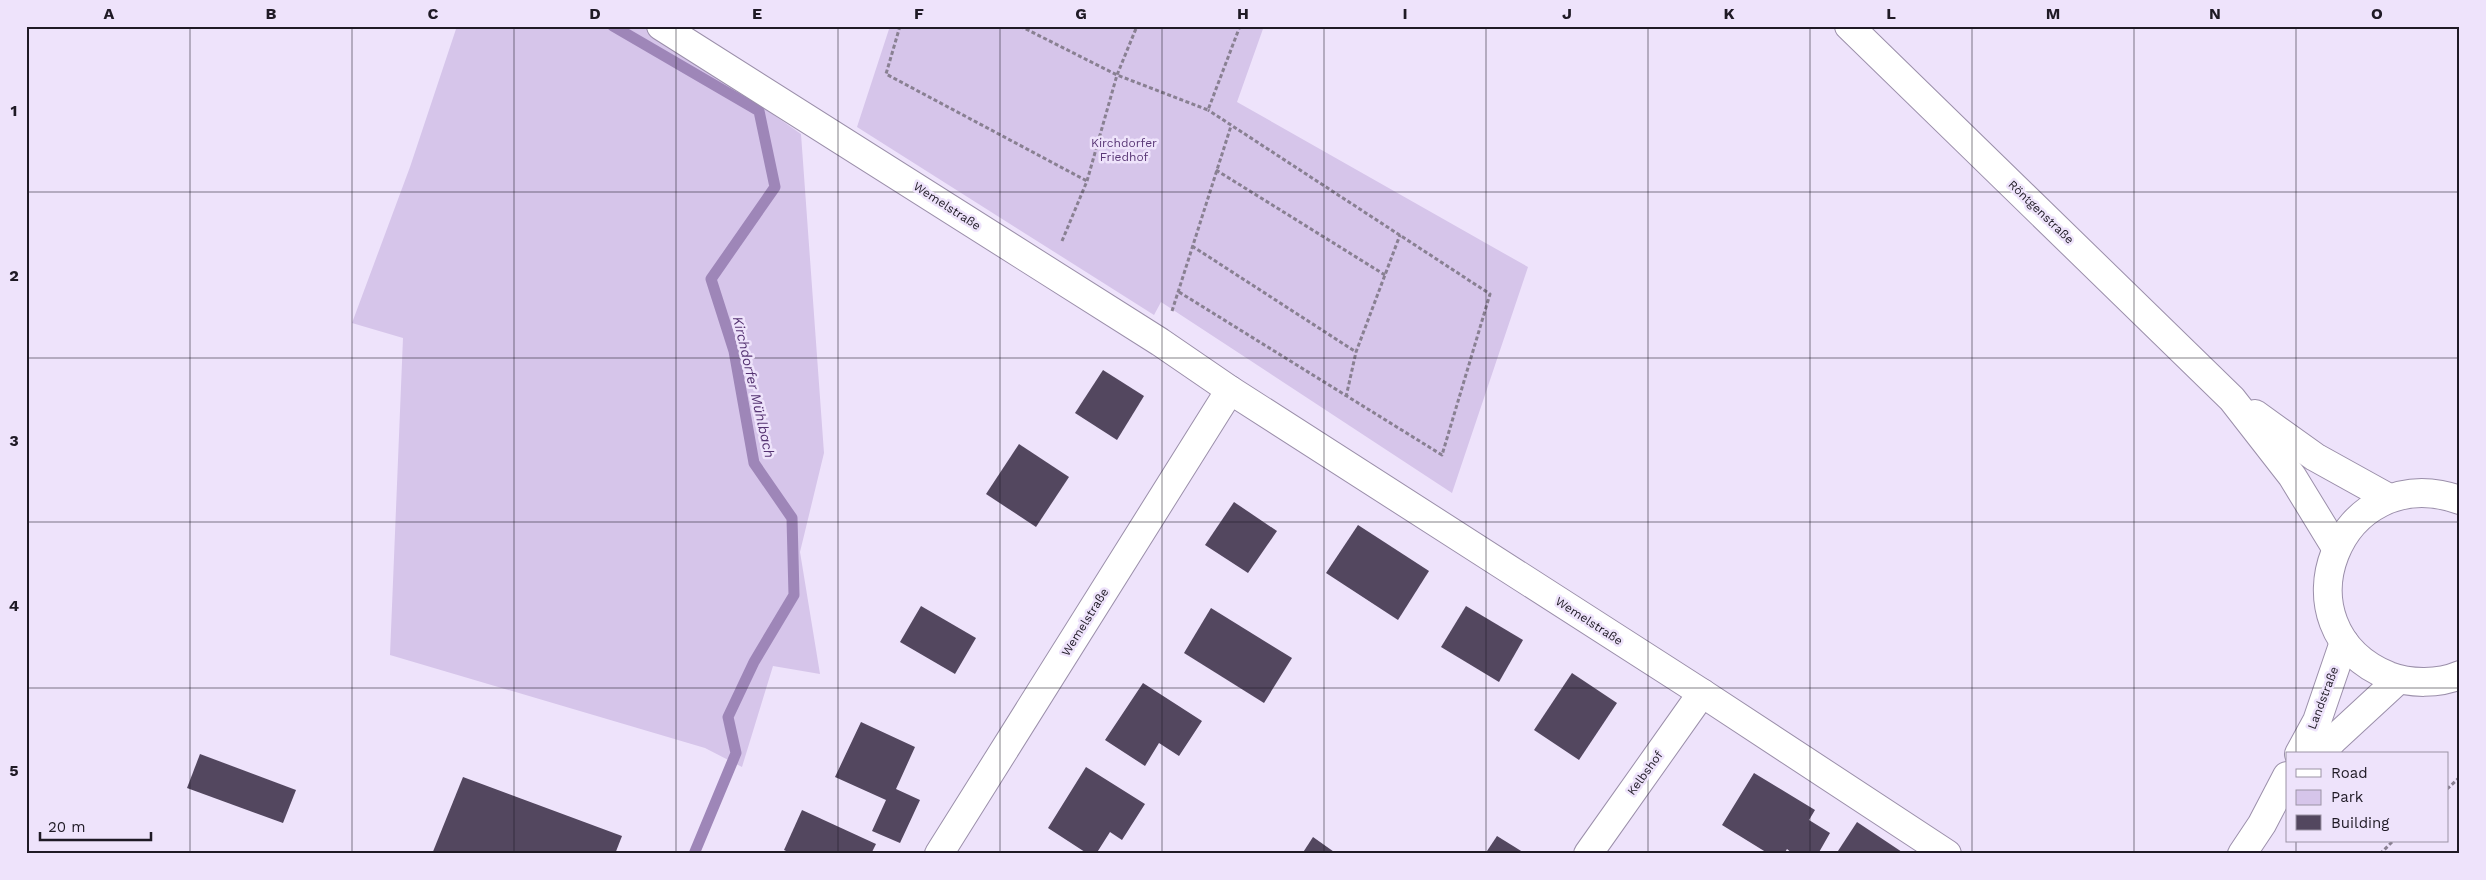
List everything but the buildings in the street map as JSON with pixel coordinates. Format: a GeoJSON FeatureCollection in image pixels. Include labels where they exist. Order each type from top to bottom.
{"type":"FeatureCollection","features":[{"type":"Feature","properties":{"kind":"street","name":"Wemelstraße"},"geometry":{"type":"LineString","coordinates":[[661,26],[1160,342],[1230,390],[1702,693],[1947,854]]}},
{"type":"Feature","properties":{"kind":"street","name":"Röntgenstraße"},"geometry":{"type":"LineString","coordinates":[[1849,26],[2232,399],[2292,476],[2336,548]]}},
{"type":"Feature","properties":{"kind":"street","name":"Wemelstraße"},"geometry":{"type":"LineString","coordinates":[[939,854],[1230,390]]}},
{"type":"Feature","properties":{"kind":"street","name":"Röntgenstraße"},"geometry":{"type":"LineString","coordinates":[[2232,399],[2315,456],[2389,498]]}},
{"type":"Feature","properties":{"kind":"street"},"geometry":{"type":"LineString","coordinates":[[2455,492],[2416,492],[2389,498],[2355,520],[2336,548],[2328,574],[2328,597],[2333,620],[2344,642],[2358,658],[2370,666],[2398,680],[2428,682],[2459,676]]}},
{"type":"Feature","properties":{"kind":"street","name":"Landstraße"},"geometry":{"type":"LineString","coordinates":[[2300,752],[2317,720],[2344,642]]}},
{"type":"Feature","properties":{"kind":"street","name":"Landstraße"},"geometry":{"type":"LineString","coordinates":[[2323,752],[2333,740],[2398,680]]}},
{"type":"Feature","properties":{"kind":"street","name":"Kelbshof"},"geometry":{"type":"LineString","coordinates":[[1588,854],[1702,693]]}},
{"type":"Feature","properties":{"kind":"street"},"geometry":{"type":"LineString","coordinates":[[2262,824],[2286,778]]}},
{"type":"Feature","properties":{"kind":"street"},"geometry":{"type":"LineString","coordinates":[[2242,854],[2262,824],[2286,795]]}},
{"type":"Feature","properties":{"kind":"path"},"geometry":{"type":"LineString","coordinates":[[900,26],[886,74],[1087,181]]}},
{"type":"Feature","properties":{"kind":"path"},"geometry":{"type":"LineString","coordinates":[[1020,26],[1116,75],[1208,110],[1490,294],[1442,455],[1178,292]]}},
{"type":"Feature","properties":{"kind":"path"},"geometry":{"type":"LineString","coordinates":[[1049,271],[1087,181],[1116,75],[1137,26]]}},
{"type":"Feature","properties":{"kind":"path"},"geometry":{"type":"LineString","coordinates":[[1208,110],[1240,26]]}},
{"type":"Feature","properties":{"kind":"path"},"geometry":{"type":"LineString","coordinates":[[1160,342],[1231,126]]}},
{"type":"Feature","properties":{"kind":"path"},"geometry":{"type":"LineString","coordinates":[[1216,170],[1384,275]]}},
{"type":"Feature","properties":{"kind":"path"},"geometry":{"type":"LineString","coordinates":[[1346,397],[1356,352],[1400,235]]}},
{"type":"Feature","properties":{"kind":"path"},"geometry":{"type":"LineString","coordinates":[[1192,246],[1356,352]]}},
{"type":"Feature","properties":{"kind":"path"},"geometry":{"type":"LineString","coordinates":[[2448,788],[2460,777]]}},
{"type":"Feature","properties":{"kind":"path"},"geometry":{"type":"LineString","coordinates":[[2380,854],[2392,842]]}},
{"type":"Feature","properties":{"kind":"green space"},"geometry":{"type":"Polygon","coordinates":[[[457,26],[647,26],[801,134],[824,453],[800,552],[820,674],[773,666],[742,767],[705,748],[390,655],[403,338],[352,323],[410,167],[457,26]]]}},
{"type":"Feature","properties":{"kind":"green space","name":"Kirchdorfer Friedhof"},"geometry":{"type":"Polygon","coordinates":[[[890,26],[1264,26],[1237,102],[1528,267],[1452,493],[1161,302],[1154,315],[857,127],[890,26]]]}},
{"type":"Feature","properties":{"kind":"waterway","name":"Kirchdorfer Mühlbach"},"geometry":{"type":"LineString","coordinates":[[613,26],[759,111],[775,187],[711,279],[734,351],[754,463],[792,518],[794,595],[754,662],[728,717],[736,753],[694,854]]}}]}
